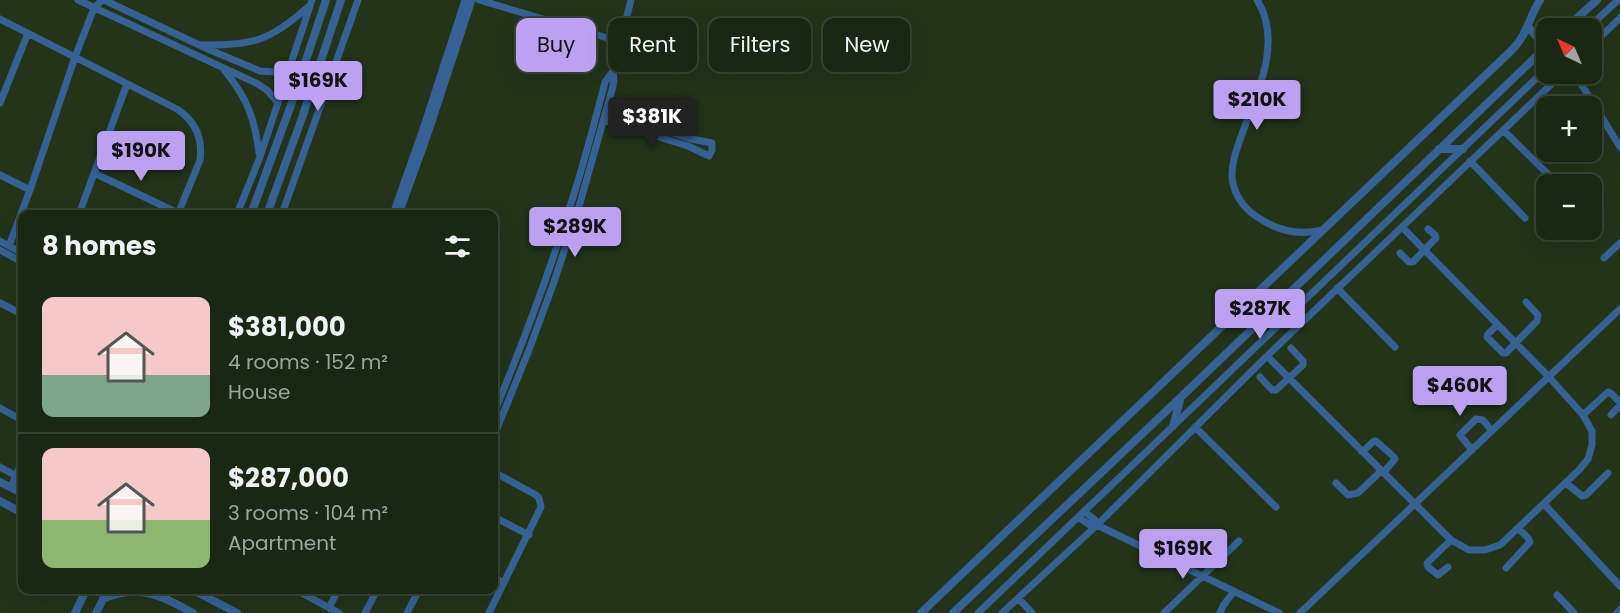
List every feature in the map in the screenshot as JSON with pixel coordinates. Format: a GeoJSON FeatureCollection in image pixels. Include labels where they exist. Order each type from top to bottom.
{"type":"FeatureCollection","features":[{"type":"Feature","properties":{"kind":"street"},"geometry":{"type":"LineString","coordinates":[[78,0],[94,4],[262,86],[273,95],[278,103]]}},
{"type":"Feature","properties":{"kind":"street"},"geometry":{"type":"LineString","coordinates":[[22,210],[94,4],[103,0],[197,45],[265,73],[290,67]]}},
{"type":"Feature","properties":{"kind":"street"},"geometry":{"type":"LineString","coordinates":[[252,210],[291,105],[326,0]]}},
{"type":"Feature","properties":{"kind":"street"},"geometry":{"type":"LineString","coordinates":[[268,210],[341,0]]}},
{"type":"Feature","properties":{"kind":"street"},"geometry":{"type":"LineString","coordinates":[[283,210],[358,0]]}},
{"type":"Feature","properties":{"kind":"street"},"geometry":{"type":"LineString","coordinates":[[451,54],[465,0]]}},
{"type":"Feature","properties":{"kind":"street"},"geometry":{"type":"LineString","coordinates":[[400,210],[451,54],[472,0]]}},
{"type":"Feature","properties":{"kind":"street"},"geometry":{"type":"LineString","coordinates":[[478,0],[608,38]]}},
{"type":"Feature","properties":{"kind":"street"},"geometry":{"type":"LineString","coordinates":[[627,18],[631,0]]}},
{"type":"Feature","properties":{"kind":"street"},"geometry":{"type":"LineString","coordinates":[[1257,0],[1267,28],[1266,59],[1257,94],[1236,155],[1232,175],[1234,187],[1246,208],[1257,218],[1272,226],[1300,233],[1323,230]]}},
{"type":"Feature","properties":{"kind":"street"},"geometry":{"type":"LineString","coordinates":[[1533,0],[1534,12]]}},
{"type":"Feature","properties":{"kind":"street"},"geometry":{"type":"LineString","coordinates":[[921,613],[1513,49],[1528,27],[1540,0]]}},
{"type":"Feature","properties":{"kind":"street"},"geometry":{"type":"LineString","coordinates":[[1599,18],[1618,0]]}},
{"type":"Feature","properties":{"kind":"street"},"geometry":{"type":"LineString","coordinates":[[197,45],[235,45],[258,40],[279,31],[311,2]]}},
{"type":"Feature","properties":{"kind":"street"},"geometry":{"type":"LineString","coordinates":[[239,210],[260,157],[311,2]]}},
{"type":"Feature","properties":{"kind":"street"},"geometry":{"type":"LineString","coordinates":[[1576,18],[1592,2]]}},
{"type":"Feature","properties":{"kind":"street"},"geometry":{"type":"LineString","coordinates":[[1602,35],[1620,18]]}},
{"type":"Feature","properties":{"kind":"street"},"geometry":{"type":"LineString","coordinates":[[0,19],[183,113],[197,131],[201,145],[200,160],[180,210]]}},
{"type":"Feature","properties":{"kind":"street"},"geometry":{"type":"LineString","coordinates":[[1528,27],[1536,36]]}},
{"type":"Feature","properties":{"kind":"street"},"geometry":{"type":"LineString","coordinates":[[0,103],[28,33]]}},
{"type":"Feature","properties":{"kind":"street"},"geometry":{"type":"LineString","coordinates":[[953,613],[1536,55]]}},
{"type":"Feature","properties":{"kind":"street"},"geometry":{"type":"LineString","coordinates":[[224,69],[241,91],[250,109],[256,128],[260,157]]}},
{"type":"Feature","properties":{"kind":"street"},"geometry":{"type":"LineString","coordinates":[[498,404],[546,280],[584,159],[605,82],[612,72]]}},
{"type":"Feature","properties":{"kind":"street"},"geometry":{"type":"LineString","coordinates":[[498,424],[554,282],[593,161],[613,85],[613,72]]}},
{"type":"Feature","properties":{"kind":"street"},"geometry":{"type":"LineString","coordinates":[[978,613],[1536,79]]}},
{"type":"Feature","properties":{"kind":"street"},"geometry":{"type":"LineString","coordinates":[[80,210],[127,84]]}},
{"type":"Feature","properties":{"kind":"street"},"geometry":{"type":"LineString","coordinates":[[1002,613],[1097,525],[1337,288],[1551,84]]}},
{"type":"Feature","properties":{"kind":"street"},"geometry":{"type":"LineString","coordinates":[[1581,84],[1620,147]]}},
{"type":"Feature","properties":{"kind":"street"},"geometry":{"type":"LineString","coordinates":[[604,120],[687,146],[709,156],[712,150],[712,143],[606,112]]}},
{"type":"Feature","properties":{"kind":"street"},"geometry":{"type":"LineString","coordinates":[[395,210],[426,130]]}},
{"type":"Feature","properties":{"kind":"street"},"geometry":{"type":"LineString","coordinates":[[1503,130],[1548,174]]}},
{"type":"Feature","properties":{"kind":"street"},"geometry":{"type":"LineString","coordinates":[[1438,149],[1463,149]]}},
{"type":"Feature","properties":{"kind":"street"},"geometry":{"type":"LineString","coordinates":[[584,159],[593,161]]}},
{"type":"Feature","properties":{"kind":"street"},"geometry":{"type":"LineString","coordinates":[[1470,161],[1525,218]]}},
{"type":"Feature","properties":{"kind":"street"},"geometry":{"type":"LineString","coordinates":[[94,173],[170,210]]}},
{"type":"Feature","properties":{"kind":"street"},"geometry":{"type":"LineString","coordinates":[[0,175],[30,190]]}},
{"type":"Feature","properties":{"kind":"street"},"geometry":{"type":"LineString","coordinates":[[9,246],[18,222]]}},
{"type":"Feature","properties":{"kind":"street"},"geometry":{"type":"LineString","coordinates":[[1267,356],[1450,540],[1469,550],[1485,550],[1500,545],[1566,483],[1588,459],[1592,445],[1592,431],[1583,415],[1402,226]]}},
{"type":"Feature","properties":{"kind":"street"},"geometry":{"type":"LineString","coordinates":[[1400,253],[1411,263],[1436,238],[1428,229]]}},
{"type":"Feature","properties":{"kind":"street"},"geometry":{"type":"LineString","coordinates":[[0,241],[18,251]]}},
{"type":"Feature","properties":{"kind":"street"},"geometry":{"type":"LineString","coordinates":[[1604,258],[1620,243]]}},
{"type":"Feature","properties":{"kind":"street"},"geometry":{"type":"LineString","coordinates":[[0,250],[18,260]]}},
{"type":"Feature","properties":{"kind":"street"},"geometry":{"type":"LineString","coordinates":[[546,280],[554,282]]}},
{"type":"Feature","properties":{"kind":"street"},"geometry":{"type":"LineString","coordinates":[[1337,288],[1395,347]]}},
{"type":"Feature","properties":{"kind":"street"},"geometry":{"type":"LineString","coordinates":[[1497,325],[1487,336],[1500,352],[1506,353],[1537,321],[1538,315],[1526,302]]}},
{"type":"Feature","properties":{"kind":"street"},"geometry":{"type":"LineString","coordinates":[[0,303],[18,312]]}},
{"type":"Feature","properties":{"kind":"street"},"geometry":{"type":"LineString","coordinates":[[1300,613],[1620,309]]}},
{"type":"Feature","properties":{"kind":"street"},"geometry":{"type":"LineString","coordinates":[[1260,377],[1275,391],[1303,365],[1304,362],[1291,348]]}},
{"type":"Feature","properties":{"kind":"street"},"geometry":{"type":"LineString","coordinates":[[1583,415],[1608,392],[1620,404],[1611,415]]}},
{"type":"Feature","properties":{"kind":"street"},"geometry":{"type":"LineString","coordinates":[[1173,426],[1180,398]]}},
{"type":"Feature","properties":{"kind":"street"},"geometry":{"type":"LineString","coordinates":[[0,408],[18,418]]}},
{"type":"Feature","properties":{"kind":"street"},"geometry":{"type":"LineString","coordinates":[[1473,450],[1460,435],[1476,419],[1483,420],[1492,431]]}},
{"type":"Feature","properties":{"kind":"street"},"geometry":{"type":"LineString","coordinates":[[1195,427],[1276,507]]}},
{"type":"Feature","properties":{"kind":"street"},"geometry":{"type":"LineString","coordinates":[[1336,483],[1348,495],[1358,493],[1395,459],[1376,441],[1362,452]]}},
{"type":"Feature","properties":{"kind":"street"},"geometry":{"type":"LineString","coordinates":[[0,467],[18,476]]}},
{"type":"Feature","properties":{"kind":"street"},"geometry":{"type":"LineString","coordinates":[[1566,483],[1582,496],[1586,495],[1608,473]]}},
{"type":"Feature","properties":{"kind":"street"},"geometry":{"type":"LineString","coordinates":[[489,613],[541,507],[539,498],[532,492],[498,474]]}},
{"type":"Feature","properties":{"kind":"street"},"geometry":{"type":"LineString","coordinates":[[11,488],[18,478]]}},
{"type":"Feature","properties":{"kind":"street"},"geometry":{"type":"LineString","coordinates":[[0,482],[18,492]]}},
{"type":"Feature","properties":{"kind":"street"},"geometry":{"type":"LineString","coordinates":[[0,501],[18,511]]}},
{"type":"Feature","properties":{"kind":"street"},"geometry":{"type":"LineString","coordinates":[[1544,504],[1620,586]]}},
{"type":"Feature","properties":{"kind":"street"},"geometry":{"type":"LineString","coordinates":[[1084,511],[1095,520],[1097,525]]}},
{"type":"Feature","properties":{"kind":"street"},"geometry":{"type":"LineString","coordinates":[[1078,518],[1279,613]]}},
{"type":"Feature","properties":{"kind":"street"},"geometry":{"type":"LineString","coordinates":[[498,519],[529,535]]}},
{"type":"Feature","properties":{"kind":"street"},"geometry":{"type":"LineString","coordinates":[[1506,568],[1530,542],[1518,528]]}},
{"type":"Feature","properties":{"kind":"street"},"geometry":{"type":"LineString","coordinates":[[1448,567],[1438,575],[1428,567],[1427,563],[1450,540]]}},
{"type":"Feature","properties":{"kind":"street"},"geometry":{"type":"LineString","coordinates":[[1164,613],[1239,542]]}},
{"type":"Feature","properties":{"kind":"street"},"geometry":{"type":"LineString","coordinates":[[498,580],[504,583]]}},
{"type":"Feature","properties":{"kind":"street"},"geometry":{"type":"LineString","coordinates":[[1220,613],[1234,591]]}},
{"type":"Feature","properties":{"kind":"street"},"geometry":{"type":"LineString","coordinates":[[75,613],[84,594]]}},
{"type":"Feature","properties":{"kind":"street"},"geometry":{"type":"LineString","coordinates":[[96,613],[106,594]]}},
{"type":"Feature","properties":{"kind":"street"},"geometry":{"type":"LineString","coordinates":[[103,599],[117,594]]}},
{"type":"Feature","properties":{"kind":"street"},"geometry":{"type":"LineString","coordinates":[[156,594],[193,613]]}},
{"type":"Feature","properties":{"kind":"street"},"geometry":{"type":"LineString","coordinates":[[201,594],[237,613]]}},
{"type":"Feature","properties":{"kind":"street"},"geometry":{"type":"LineString","coordinates":[[303,594],[339,613]]}},
{"type":"Feature","properties":{"kind":"street"},"geometry":{"type":"LineString","coordinates":[[329,608],[336,594]]}},
{"type":"Feature","properties":{"kind":"street"},"geometry":{"type":"LineString","coordinates":[[365,613],[375,594]]}},
{"type":"Feature","properties":{"kind":"street"},"geometry":{"type":"LineString","coordinates":[[407,613],[417,594]]}},
{"type":"Feature","properties":{"kind":"street"},"geometry":{"type":"LineString","coordinates":[[1557,595],[1574,613]]}},
{"type":"Feature","properties":{"kind":"street"},"geometry":{"type":"LineString","coordinates":[[1018,598],[1032,613]]}}]}
